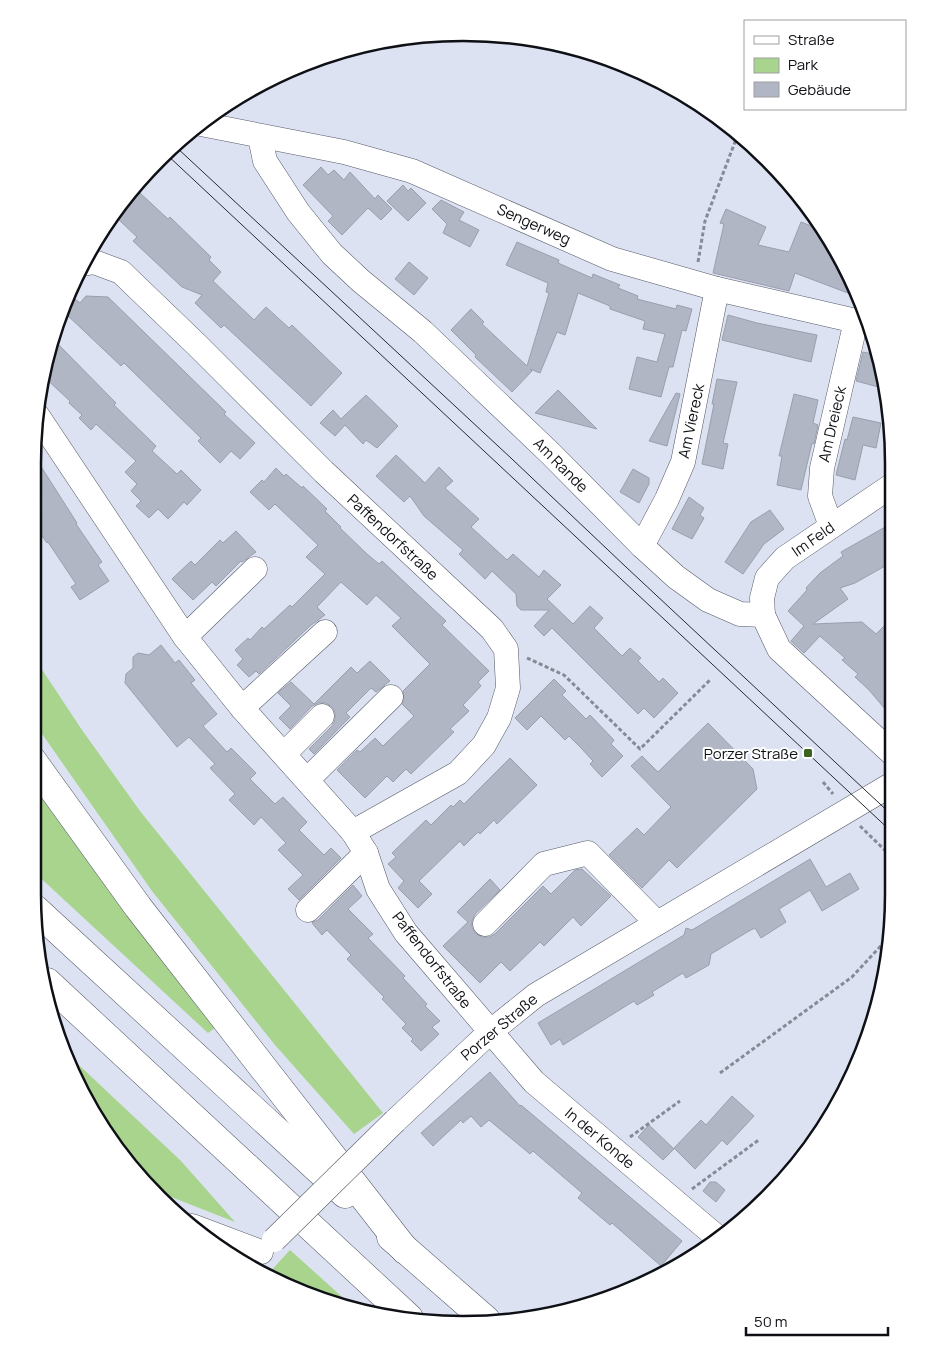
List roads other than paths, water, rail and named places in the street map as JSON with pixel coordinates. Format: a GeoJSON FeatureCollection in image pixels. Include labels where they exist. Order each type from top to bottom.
{"type":"FeatureCollection","features":[{"type":"Feature","properties":{"kind":"highway"},"geometry":{"type":"LineString","coordinates":[[41,772],[138,906],[405,1250]]}},
{"type":"Feature","properties":{"kind":"highway"},"geometry":{"type":"LineString","coordinates":[[42,915],[405,1250],[481,1315]]}},
{"type":"Feature","properties":{"kind":"highway"},"geometry":{"type":"LineString","coordinates":[[52,986],[401,1311]]}},
{"type":"Feature","properties":{"kind":"street","name":"Sengerweg"},"geometry":{"type":"LineString","coordinates":[[209,126],[344,152],[412,171],[612,259],[717,289],[860,323]]}},
{"type":"Feature","properties":{"kind":"street","name":"Am Rande"},"geometry":{"type":"LineString","coordinates":[[260,136],[265,160],[298,212],[332,254],[361,281],[423,332],[676,577],[708,600],[740,614],[763,615]]}},
{"type":"Feature","properties":{"kind":"street","name":"Paffendorfstraße"},"geometry":{"type":"LineString","coordinates":[[92,262],[121,272],[324,472],[492,629],[506,649],[508,688],[499,718],[484,745],[458,773],[353,832]]}},
{"type":"Feature","properties":{"kind":"street","name":"Am Viereck"},"geometry":{"type":"LineString","coordinates":[[642,546],[667,499],[683,462],[717,289]]}},
{"type":"Feature","properties":{"kind":"street","name":"Am Dreieck"},"geometry":{"type":"LineString","coordinates":[[831,526],[820,496],[822,468],[861,325]]}},
{"type":"Feature","properties":{"kind":"street","name":"Paffendorfstraße"},"geometry":{"type":"LineString","coordinates":[[43,424],[185,637],[242,708],[353,832],[366,853],[378,889],[406,933],[490,1032]]}},
{"type":"Feature","properties":{"kind":"street","name":"Im Feld"},"geometry":{"type":"LineString","coordinates":[[763,615],[762,598],[767,578],[785,558],[885,490]]}},
{"type":"Feature","properties":{"kind":"street"},"geometry":{"type":"LineString","coordinates":[[185,637],[255,569]]}},
{"type":"Feature","properties":{"kind":"street"},"geometry":{"type":"LineString","coordinates":[[763,615],[780,649],[885,747]]}},
{"type":"Feature","properties":{"kind":"street"},"geometry":{"type":"LineString","coordinates":[[242,708],[324,632]]}},
{"type":"Feature","properties":{"kind":"street"},"geometry":{"type":"LineString","coordinates":[[307,780],[391,698]]}},
{"type":"Feature","properties":{"kind":"street"},"geometry":{"type":"LineString","coordinates":[[284,754],[322,716]]}},
{"type":"Feature","properties":{"kind":"street","name":"Porzer Straße"},"geometry":{"type":"LineString","coordinates":[[262,1252],[490,1032],[536,995],[885,788]]}},
{"type":"Feature","properties":{"kind":"street"},"geometry":{"type":"LineString","coordinates":[[308,910],[366,853]]}},
{"type":"Feature","properties":{"kind":"street"},"geometry":{"type":"LineString","coordinates":[[485,924],[544,864],[588,853],[657,923]]}},
{"type":"Feature","properties":{"kind":"street","name":"In der Konde"},"geometry":{"type":"LineString","coordinates":[[490,1032],[534,1082],[713,1234]]}},
{"type":"Feature","properties":{"kind":"street"},"geometry":{"type":"LineString","coordinates":[[213,1234],[262,1252]]}},
{"type":"Feature","properties":{"kind":"tram line"},"geometry":{"type":"LineString","coordinates":[[180,151],[885,809]]}},
{"type":"Feature","properties":{"kind":"tram line"},"geometry":{"type":"LineString","coordinates":[[171,159],[885,826]]}},
{"type":"Feature","properties":{"kind":"place","name":"Porzer Straße"},"geometry":{"type":"Point","coordinates":[808,753]}}]}
